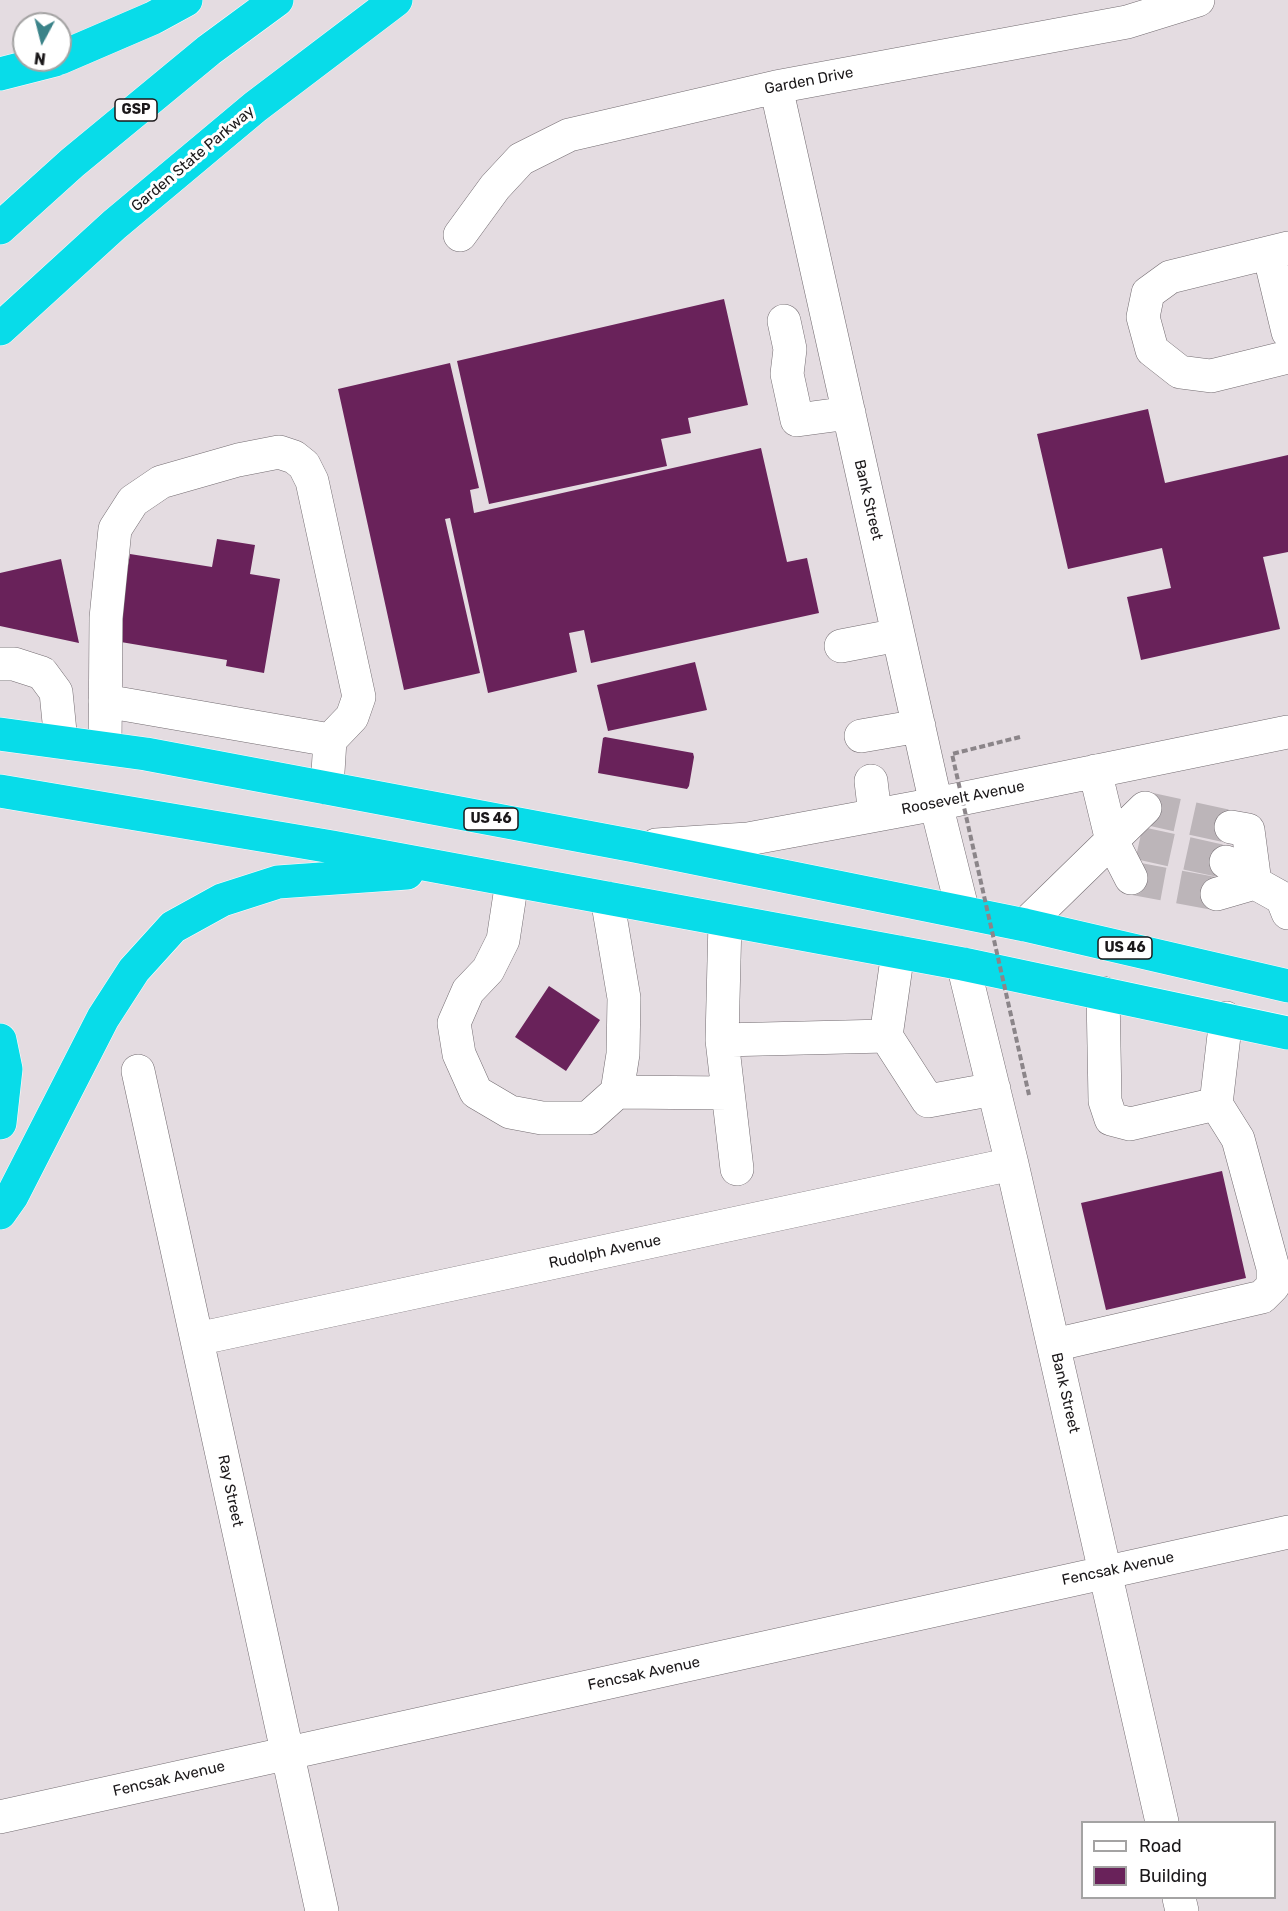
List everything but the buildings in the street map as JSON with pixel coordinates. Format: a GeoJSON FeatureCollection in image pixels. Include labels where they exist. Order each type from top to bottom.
{"type":"FeatureCollection","features":[{"type":"Feature","properties":{"kind":"highway"},"geometry":{"type":"LineString","coordinates":[[72,53],[153,18],[186,0]]}},
{"type":"Feature","properties":{"kind":"highway","name":"GSP"},"geometry":{"type":"LineString","coordinates":[[0,228],[72,163],[190,65],[277,0]]}},
{"type":"Feature","properties":{"kind":"highway","name":"Garden State Parkway"},"geometry":{"type":"LineString","coordinates":[[0,329],[114,225],[255,107],[396,0]]}},
{"type":"Feature","properties":{"kind":"highway","name":"US 46"},"geometry":{"type":"LineString","coordinates":[[0,734],[146,754],[635,846],[1025,925],[1288,986]]}},
{"type":"Feature","properties":{"kind":"highway"},"geometry":{"type":"LineString","coordinates":[[0,790],[332,847],[963,964],[1226,1018],[1286,1037]]}},
{"type":"Feature","properties":{"kind":"highway"},"geometry":{"type":"LineString","coordinates":[[0,1213],[12,1196],[103,1018],[134,970],[173,927],[222,900],[278,882],[452,870]]}},
{"type":"Feature","properties":{"kind":"highway"},"geometry":{"type":"LineString","coordinates":[[0,1040],[6,1070],[0,1123]]}},
{"type":"Feature","properties":{"kind":"street","name":"Garden Drive"},"geometry":{"type":"LineString","coordinates":[[460,235],[495,187],[521,159],[569,135],[776,87],[1127,22],[1198,0]]}},
{"type":"Feature","properties":{"kind":"street","name":"Bank Street"},"geometry":{"type":"LineString","coordinates":[[776,87],[936,804],[963,912]]}},
{"type":"Feature","properties":{"kind":"street"},"geometry":{"type":"LineString","coordinates":[[1288,332],[1278,251],[1170,277],[1149,293],[1143,317],[1152,350],[1180,372],[1211,376],[1288,357]]}},
{"type":"Feature","properties":{"kind":"street"},"geometry":{"type":"LineString","coordinates":[[832,339],[787,335],[787,374],[797,420],[849,413]]}},
{"type":"Feature","properties":{"kind":"street"},"geometry":{"type":"LineString","coordinates":[[105,748],[106,618],[115,529],[133,501],[161,482],[238,460],[279,452],[294,457],[304,465],[312,481],[360,697],[352,717],[330,740],[327,788]]}},
{"type":"Feature","properties":{"kind":"street"},"geometry":{"type":"LineString","coordinates":[[841,646],[898,635]]}},
{"type":"Feature","properties":{"kind":"street"},"geometry":{"type":"LineString","coordinates":[[0,664],[14,664],[42,673],[56,692],[61,742]]}},
{"type":"Feature","properties":{"kind":"street"},"geometry":{"type":"LineString","coordinates":[[105,701],[330,740]]}},
{"type":"Feature","properties":{"kind":"street"},"geometry":{"type":"LineString","coordinates":[[861,736],[919,726]]}},
{"type":"Feature","properties":{"kind":"street","name":"Roosevelt Avenue"},"geometry":{"type":"LineString","coordinates":[[635,846],[748,839],[936,804],[1288,732]]}},
{"type":"Feature","properties":{"kind":"street"},"geometry":{"type":"LineString","coordinates":[[1095,771],[1126,842],[1131,878]]}},
{"type":"Feature","properties":{"kind":"street"},"geometry":{"type":"LineString","coordinates":[[871,781],[875,815]]}},
{"type":"Feature","properties":{"kind":"street"},"geometry":{"type":"LineString","coordinates":[[1025,925],[1126,842],[1145,808]]}},
{"type":"Feature","properties":{"kind":"street"},"geometry":{"type":"LineString","coordinates":[[1232,827],[1248,830],[1255,883]]}},
{"type":"Feature","properties":{"kind":"street"},"geometry":{"type":"LineString","coordinates":[[1226,862],[1255,883],[1282,898],[1288,913]]}},
{"type":"Feature","properties":{"kind":"street"},"geometry":{"type":"LineString","coordinates":[[512,881],[502,940],[488,970],[468,991],[454,1023],[459,1054],[476,1092],[510,1112],[542,1118],[588,1118],[617,1092],[622,1054],[624,998],[607,898]]}},
{"type":"Feature","properties":{"kind":"street"},"geometry":{"type":"LineString","coordinates":[[1217,894],[1255,883]]}},
{"type":"Feature","properties":{"kind":"street"},"geometry":{"type":"LineString","coordinates":[[725,921],[722,1040],[737,1169]]}},
{"type":"Feature","properties":{"kind":"street"},"geometry":{"type":"LineString","coordinates":[[898,952],[886,1036],[928,1101],[994,1089]]}},
{"type":"Feature","properties":{"kind":"street","name":"Bank Street"},"geometry":{"type":"LineString","coordinates":[[963,964],[1054,1345],[1162,1821]]}},
{"type":"Feature","properties":{"kind":"street"},"geometry":{"type":"LineString","coordinates":[[1103,993],[1105,1101],[1111,1119],[1130,1124],[1216,1104]]}},
{"type":"Feature","properties":{"kind":"street"},"geometry":{"type":"LineString","coordinates":[[1054,1345],[1262,1297],[1273,1286],[1273,1268],[1238,1139],[1216,1104],[1226,1018]]}},
{"type":"Feature","properties":{"kind":"street"},"geometry":{"type":"LineString","coordinates":[[722,1040],[886,1036]]}},
{"type":"Feature","properties":{"kind":"street","name":"Ray Street"},"geometry":{"type":"LineString","coordinates":[[138,1071],[322,1911]]}},
{"type":"Feature","properties":{"kind":"street"},"geometry":{"type":"LineString","coordinates":[[617,1092],[728,1093]]}},
{"type":"Feature","properties":{"kind":"street","name":"Rudolph Avenue"},"geometry":{"type":"LineString","coordinates":[[197,1339],[1012,1164]]}},
{"type":"Feature","properties":{"kind":"street","name":"Fencsak Avenue"},"geometry":{"type":"LineString","coordinates":[[0,1817],[1288,1532]]}},
{"type":"Feature","properties":{"kind":"path"},"geometry":{"type":"LineString","coordinates":[[1020,737],[952,754],[1029,1095]]}},
{"type":"Feature","properties":{"kind":"tunnel"},"geometry":{"type":"LineString","coordinates":[[1145,808],[1231,827]]}},
{"type":"Feature","properties":{"kind":"tunnel"},"geometry":{"type":"LineString","coordinates":[[1139,843],[1226,862]]}},
{"type":"Feature","properties":{"kind":"tunnel"},"geometry":{"type":"LineString","coordinates":[[1131,878],[1217,894]]}}]}
